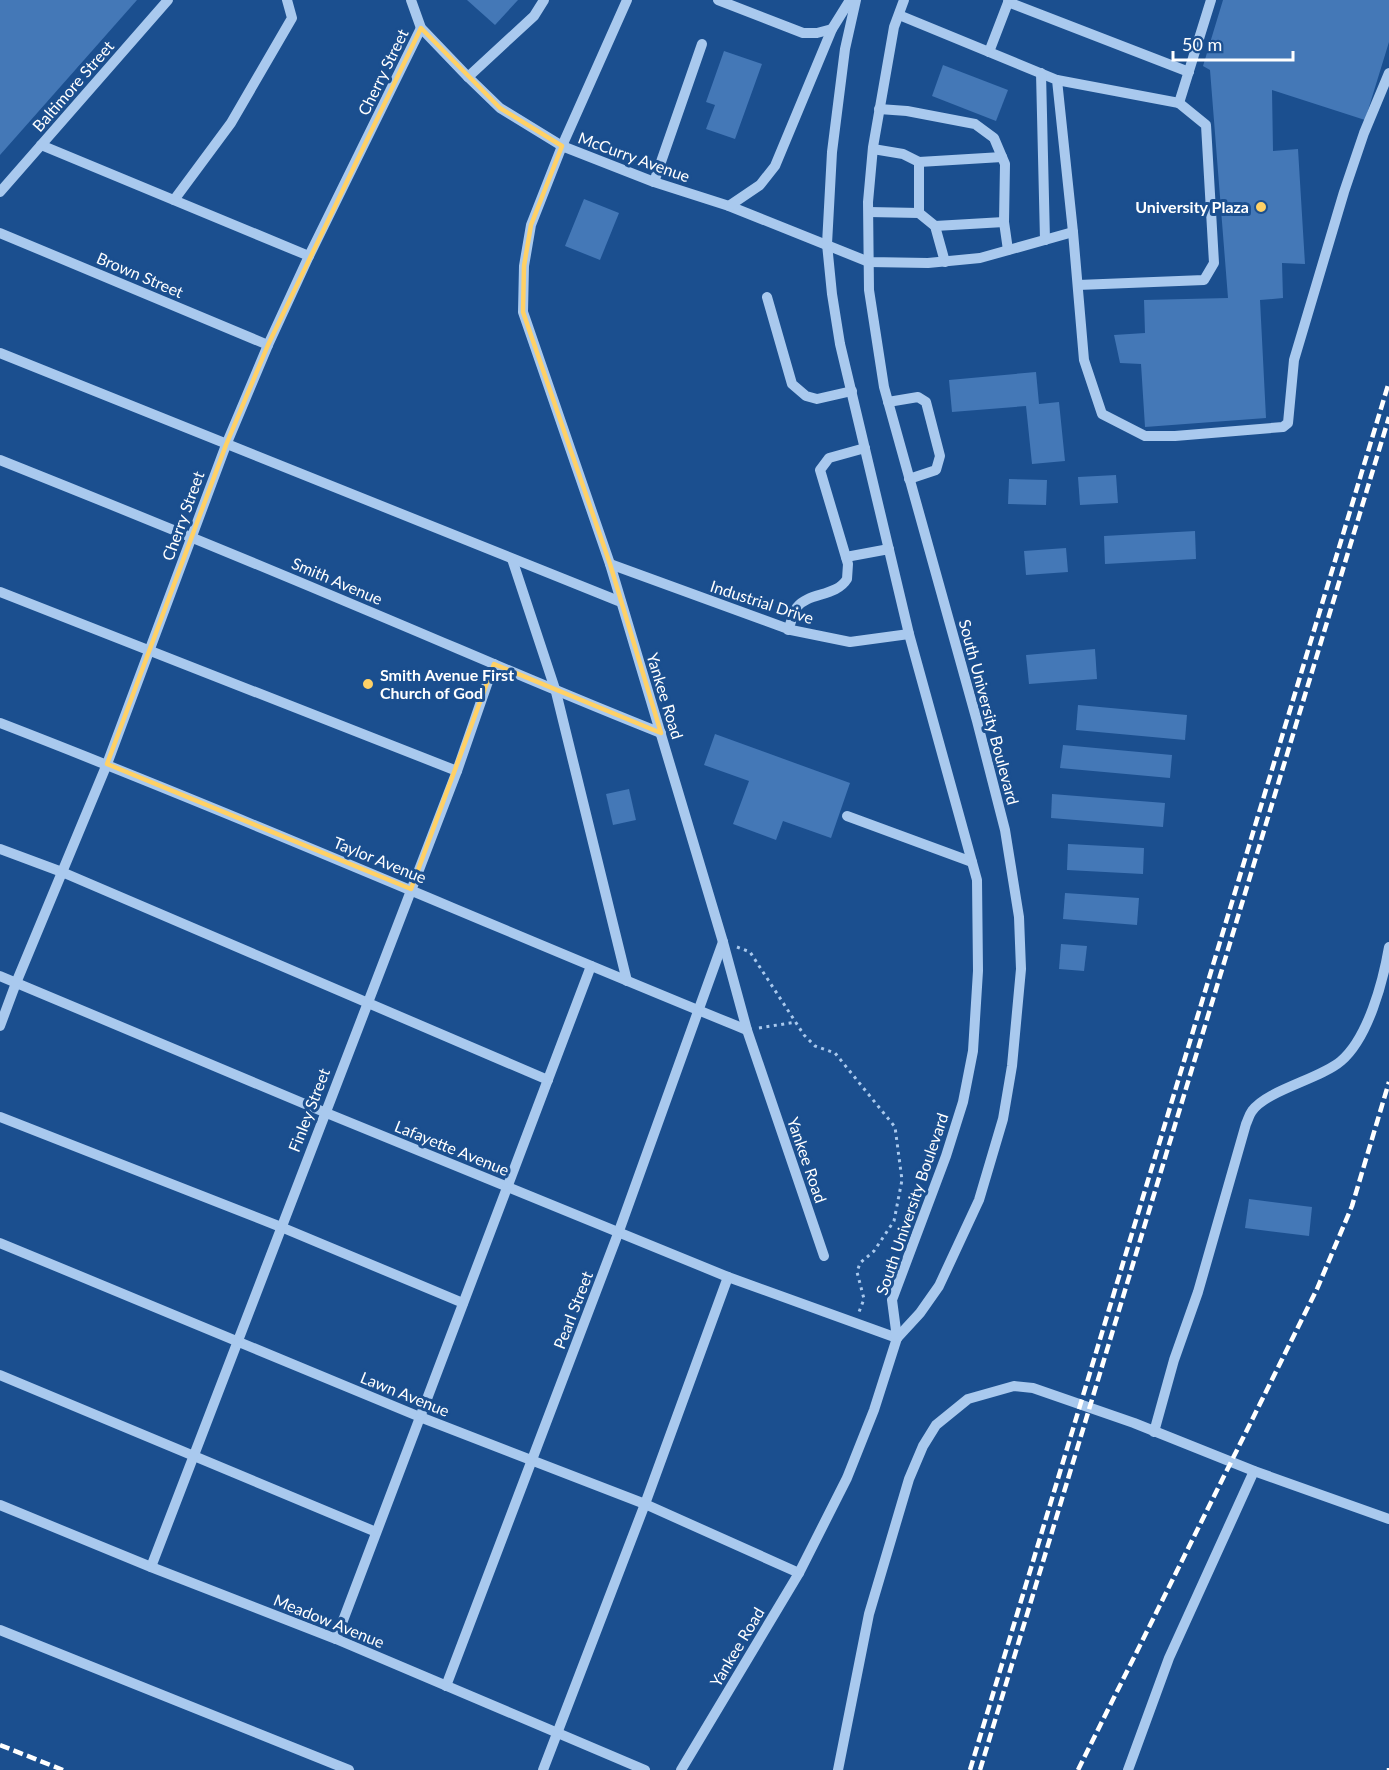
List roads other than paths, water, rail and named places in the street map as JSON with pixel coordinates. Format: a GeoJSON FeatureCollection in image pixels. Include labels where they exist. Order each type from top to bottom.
{"type":"FeatureCollection","features":[{"type":"Feature","properties":{"kind":"street","name":"Baltimore Street"},"geometry":{"type":"LineString","coordinates":[[0,192],[168,0]]}},
{"type":"Feature","properties":{"kind":"street"},"geometry":{"type":"LineString","coordinates":[[174,200],[231,123],[292,18],[287,0]]}},
{"type":"Feature","properties":{"kind":"street"},"geometry":{"type":"LineString","coordinates":[[411,0],[421,28]]}},
{"type":"Feature","properties":{"kind":"street"},"geometry":{"type":"LineString","coordinates":[[468,77],[534,16],[544,0]]}},
{"type":"Feature","properties":{"kind":"street","name":"Yankee Road"},"geometry":{"type":"LineString","coordinates":[[627,0],[562,146],[531,225],[524,266],[523,312],[610,564],[747,1030],[824,1256]]}},
{"type":"Feature","properties":{"kind":"street"},"geometry":{"type":"LineString","coordinates":[[718,0],[803,33],[817,33],[832,29]]}},
{"type":"Feature","properties":{"kind":"street"},"geometry":{"type":"LineString","coordinates":[[729,206],[760,185],[775,166],[832,29],[850,0]]}},
{"type":"Feature","properties":{"kind":"street","name":"South University Boulevard"},"geometry":{"type":"LineString","coordinates":[[856,0],[845,49],[832,152],[827,244],[840,344],[909,634],[977,880],[978,971],[973,1051],[963,1102],[946,1156],[892,1300],[897,1338]]}},
{"type":"Feature","properties":{"kind":"street","name":"South University Boulevard"},"geometry":{"type":"LineString","coordinates":[[897,1338],[920,1313],[939,1286],[979,1200],[1003,1119],[1012,1066],[1021,969],[1019,916],[1005,830],[888,402],[869,290],[868,212],[873,149],[894,27],[904,0]]}},
{"type":"Feature","properties":{"kind":"street"},"geometry":{"type":"LineString","coordinates":[[1179,103],[1211,0]]}},
{"type":"Feature","properties":{"kind":"street"},"geometry":{"type":"LineString","coordinates":[[989,52],[1008,1],[1189,72]]}},
{"type":"Feature","properties":{"kind":"street"},"geometry":{"type":"LineString","coordinates":[[899,15],[1057,80],[1179,103],[1206,125],[1214,263],[1204,280],[1078,285]]}},
{"type":"Feature","properties":{"kind":"street","name":"McCurry Avenue"},"geometry":{"type":"LineString","coordinates":[[421,28],[500,108],[562,146],[654,182],[729,206],[869,262]]}},
{"type":"Feature","properties":{"kind":"street","name":"Cherry Street"},"geometry":{"type":"LineString","coordinates":[[0,1026],[16,982],[107,764],[226,445],[268,345],[421,28]]}},
{"type":"Feature","properties":{"kind":"street"},"geometry":{"type":"LineString","coordinates":[[654,182],[702,44]]}},
{"type":"Feature","properties":{"kind":"street"},"geometry":{"type":"LineString","coordinates":[[1041,73],[1045,240]]}},
{"type":"Feature","properties":{"kind":"street"},"geometry":{"type":"LineString","coordinates":[[1057,80],[1084,360],[1102,414],[1145,436],[1175,436],[1283,427],[1288,423],[1294,360],[1344,192],[1364,133],[1389,73]]}},
{"type":"Feature","properties":{"kind":"street"},"geometry":{"type":"LineString","coordinates":[[879,109],[907,111],[975,124],[994,138],[1005,164],[1004,222],[1008,250]]}},
{"type":"Feature","properties":{"kind":"street"},"geometry":{"type":"LineString","coordinates":[[41,145],[309,256]]}},
{"type":"Feature","properties":{"kind":"street"},"geometry":{"type":"LineString","coordinates":[[873,149],[903,154],[919,162],[1002,156]]}},
{"type":"Feature","properties":{"kind":"street"},"geometry":{"type":"LineString","coordinates":[[919,162],[919,213]]}},
{"type":"Feature","properties":{"kind":"street"},"geometry":{"type":"LineString","coordinates":[[868,212],[919,213],[936,226],[945,262]]}},
{"type":"Feature","properties":{"kind":"street"},"geometry":{"type":"LineString","coordinates":[[936,226],[1004,222]]}},
{"type":"Feature","properties":{"kind":"street"},"geometry":{"type":"LineString","coordinates":[[869,262],[945,262],[980,258],[1073,232]]}},
{"type":"Feature","properties":{"kind":"street","name":"Brown Street"},"geometry":{"type":"LineString","coordinates":[[0,233],[268,345]]}},
{"type":"Feature","properties":{"kind":"street"},"geometry":{"type":"LineString","coordinates":[[767,297],[792,384],[806,396],[817,399],[852,391]]}},
{"type":"Feature","properties":{"kind":"street"},"geometry":{"type":"LineString","coordinates":[[0,353],[621,602]]}},
{"type":"Feature","properties":{"kind":"street"},"geometry":{"type":"LineString","coordinates":[[888,402],[918,397],[926,402],[939,456],[936,470],[909,479]]}},
{"type":"Feature","properties":{"kind":"street"},"geometry":{"type":"LineString","coordinates":[[788,630],[796,608],[803,602],[836,589],[845,582],[849,569],[820,470],[829,458],[865,448]]}},
{"type":"Feature","properties":{"kind":"street","name":"Smith Avenue"},"geometry":{"type":"LineString","coordinates":[[0,460],[192,537],[556,692],[661,733]]}},
{"type":"Feature","properties":{"kind":"street"},"geometry":{"type":"LineString","coordinates":[[846,557],[889,549]]}},
{"type":"Feature","properties":{"kind":"street"},"geometry":{"type":"LineString","coordinates":[[512,559],[556,692],[627,981]]}},
{"type":"Feature","properties":{"kind":"street","name":"Industrial Drive"},"geometry":{"type":"LineString","coordinates":[[610,564],[788,630],[850,642],[909,634]]}},
{"type":"Feature","properties":{"kind":"street"},"geometry":{"type":"LineString","coordinates":[[0,592],[457,771]]}},
{"type":"Feature","properties":{"kind":"street","name":"Finley Street"},"geometry":{"type":"LineString","coordinates":[[151,1567],[457,771],[494,664]]}},
{"type":"Feature","properties":{"kind":"street","name":"Taylor Avenue"},"geometry":{"type":"LineString","coordinates":[[0,723],[107,764],[747,1030]]}},
{"type":"Feature","properties":{"kind":"street"},"geometry":{"type":"LineString","coordinates":[[847,816],[972,862]]}},
{"type":"Feature","properties":{"kind":"street"},"geometry":{"type":"LineString","coordinates":[[0,849],[62,872],[548,1080]]}},
{"type":"Feature","properties":{"kind":"street","name":"Pearl Street"},"geometry":{"type":"LineString","coordinates":[[446,1686],[619,1232],[723,942]]}},
{"type":"Feature","properties":{"kind":"street"},"geometry":{"type":"LineString","coordinates":[[1155,1432],[1174,1360],[1198,1292],[1252,1110],[1266,1100],[1339,1063],[1352,1051],[1368,1019],[1384,972],[1389,947]]}},
{"type":"Feature","properties":{"kind":"street"},"geometry":{"type":"LineString","coordinates":[[336,1639],[591,966]]}},
{"type":"Feature","properties":{"kind":"street","name":"Lafayette Avenue"},"geometry":{"type":"LineString","coordinates":[[0,976],[324,1112],[728,1276],[897,1338]]}},
{"type":"Feature","properties":{"kind":"street"},"geometry":{"type":"LineString","coordinates":[[0,1117],[281,1227],[463,1303]]}},
{"type":"Feature","properties":{"kind":"street","name":"Lawn Avenue"},"geometry":{"type":"LineString","coordinates":[[0,1243],[420,1417],[645,1504],[799,1573]]}},
{"type":"Feature","properties":{"kind":"street"},"geometry":{"type":"LineString","coordinates":[[543,1770],[645,1504],[728,1276]]}},
{"type":"Feature","properties":{"kind":"street","name":"Yankee Road"},"geometry":{"type":"LineString","coordinates":[[681,1770],[799,1573],[847,1478],[874,1410],[897,1338]]}},
{"type":"Feature","properties":{"kind":"street"},"geometry":{"type":"LineString","coordinates":[[0,1375],[194,1454],[376,1532]]}},
{"type":"Feature","properties":{"kind":"street"},"geometry":{"type":"LineString","coordinates":[[838,1770],[869,1614],[909,1479],[923,1446],[936,1425],[968,1399],[1014,1386],[1033,1388],[1254,1471],[1389,1518]]}},
{"type":"Feature","properties":{"kind":"street"},"geometry":{"type":"LineString","coordinates":[[1128,1770],[1169,1658],[1254,1471]]}},
{"type":"Feature","properties":{"kind":"street","name":"Meadow Avenue"},"geometry":{"type":"LineString","coordinates":[[0,1505],[336,1639],[558,1731],[645,1770]]}},
{"type":"Feature","properties":{"kind":"street"},"geometry":{"type":"LineString","coordinates":[[0,1630],[349,1770]]}},
{"type":"Feature","properties":{"kind":"railway"},"geometry":{"type":"LineString","coordinates":[[970,1770],[1389,382]]}},
{"type":"Feature","properties":{"kind":"railway"},"geometry":{"type":"LineString","coordinates":[[980,1770],[1389,417]]}},
{"type":"Feature","properties":{"kind":"railway"},"geometry":{"type":"LineString","coordinates":[[1078,1770],[1317,1289],[1352,1206],[1389,1082]]}},
{"type":"Feature","properties":{"kind":"railway"},"geometry":{"type":"LineString","coordinates":[[0,1745],[63,1770]]}},
{"type":"Feature","properties":{"kind":"place","name":"University Plaza"},"geometry":{"type":"Point","coordinates":[1261,207]}},
{"type":"Feature","properties":{"kind":"place","name":"Smith Avenue First Church of God"},"geometry":{"type":"Point","coordinates":[368,684]}}]}
